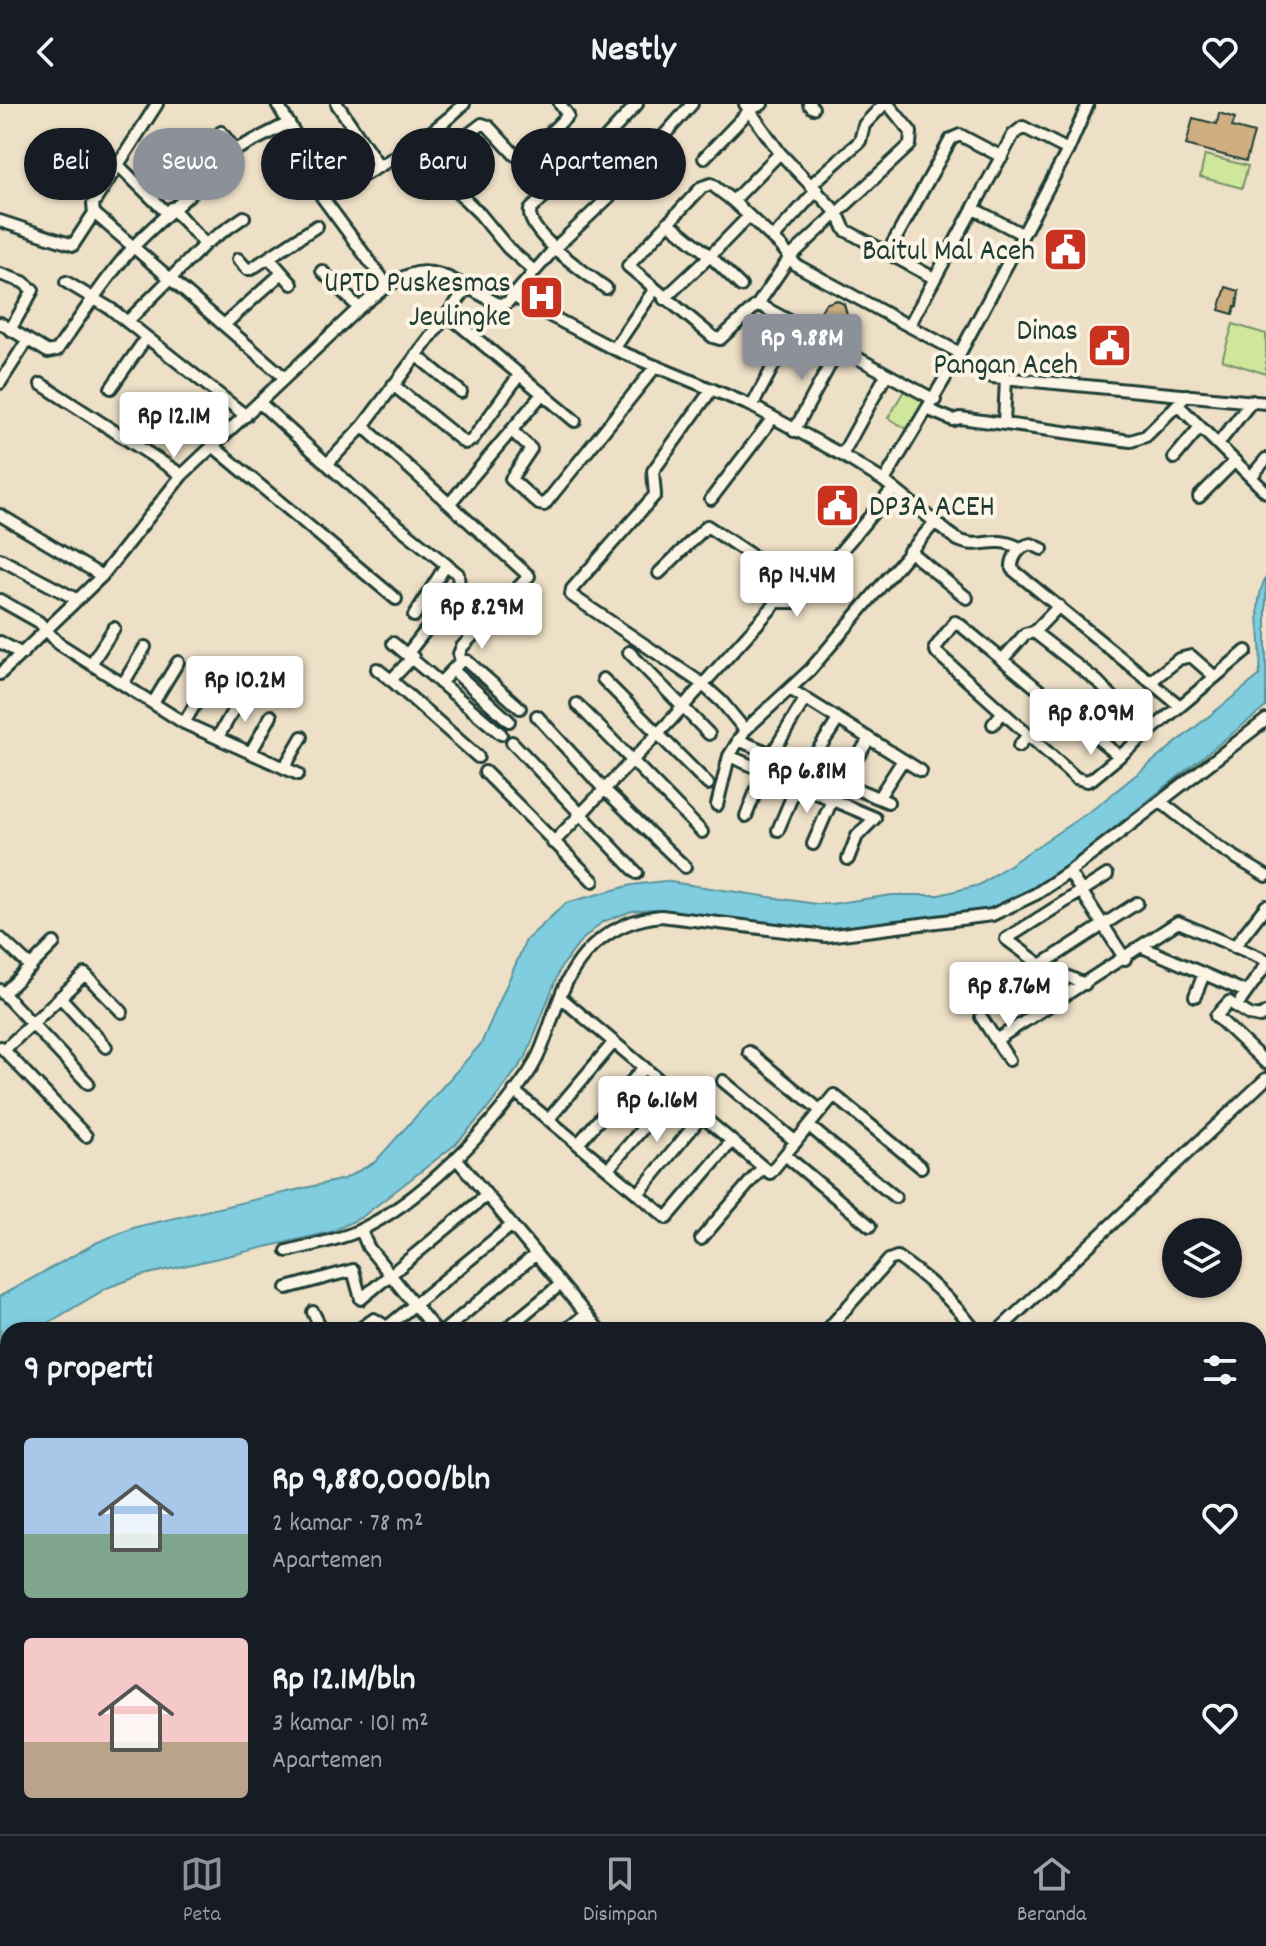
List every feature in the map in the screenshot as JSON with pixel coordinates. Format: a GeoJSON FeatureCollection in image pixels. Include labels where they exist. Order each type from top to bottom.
{"type":"FeatureCollection","features":[{"type":"Feature","properties":{"kind":"street"},"geometry":{"type":"LineString","coordinates":[[157,104],[117,164],[205,244]]}},
{"type":"Feature","properties":{"kind":"street"},"geometry":{"type":"LineString","coordinates":[[277,104],[291,128]]}},
{"type":"Feature","properties":{"kind":"street"},"geometry":{"type":"LineString","coordinates":[[337,104],[379,166]]}},
{"type":"Feature","properties":{"kind":"street"},"geometry":{"type":"LineString","coordinates":[[436,128],[464,104]]}},
{"type":"Feature","properties":{"kind":"street"},"geometry":{"type":"LineString","coordinates":[[555,128],[568,115],[560,104]]}},
{"type":"Feature","properties":{"kind":"street"},"geometry":{"type":"LineString","coordinates":[[606,288],[555,248],[531,224],[530,210],[593,151],[637,104]]}},
{"type":"Feature","properties":{"kind":"street"},"geometry":{"type":"LineString","coordinates":[[0,674],[102,576],[182,475],[359,308],[387,285],[425,270],[438,272],[502,304],[514,297],[555,248],[609,197],[692,104]]}},
{"type":"Feature","properties":{"kind":"street"},"geometry":{"type":"LineString","coordinates":[[773,238],[814,188],[860,141],[864,125],[886,104],[911,132],[913,140],[790,257],[758,304],[720,339],[713,337],[664,299],[627,264],[707,184],[715,186],[773,238],[790,257],[796,265],[960,353]]}},
{"type":"Feature","properties":{"kind":"street"},"geometry":{"type":"LineString","coordinates":[[884,481],[932,405],[1068,150],[1088,104]]}},
{"type":"Feature","properties":{"kind":"street"},"geometry":{"type":"LineString","coordinates":[[704,158],[753,106],[780,153],[838,214],[845,230],[934,278]]}},
{"type":"Feature","properties":{"kind":"street"},"geometry":{"type":"LineString","coordinates":[[245,145],[289,123]]}},
{"type":"Feature","properties":{"kind":"street"},"geometry":{"type":"LineString","coordinates":[[909,326],[1020,127],[1068,150]]}},
{"type":"Feature","properties":{"kind":"street"},"geometry":{"type":"LineString","coordinates":[[495,134],[511,151]]}},
{"type":"Feature","properties":{"kind":"street"},"geometry":{"type":"LineString","coordinates":[[887,254],[954,135],[1002,157]]}},
{"type":"Feature","properties":{"kind":"street"},"geometry":{"type":"LineString","coordinates":[[733,201],[780,153]]}},
{"type":"Feature","properties":{"kind":"street"},"geometry":{"type":"LineString","coordinates":[[375,168],[391,158]]}},
{"type":"Feature","properties":{"kind":"street"},"geometry":{"type":"LineString","coordinates":[[0,221],[73,245],[94,213],[95,200]]}},
{"type":"Feature","properties":{"kind":"street"},"geometry":{"type":"LineString","coordinates":[[0,274],[23,282],[33,290],[5,326],[48,352],[56,352],[94,296],[135,246],[181,200]]}},
{"type":"Feature","properties":{"kind":"street"},"geometry":{"type":"LineString","coordinates":[[324,200],[387,285]]}},
{"type":"Feature","properties":{"kind":"street"},"geometry":{"type":"LineString","coordinates":[[465,200],[508,248],[534,271]]}},
{"type":"Feature","properties":{"kind":"street"},"geometry":{"type":"LineString","coordinates":[[974,209],[1022,234]]}},
{"type":"Feature","properties":{"kind":"street"},"geometry":{"type":"LineString","coordinates":[[94,213],[284,377]]}},
{"type":"Feature","properties":{"kind":"street"},"geometry":{"type":"LineString","coordinates":[[127,322],[205,244],[244,217]]}},
{"type":"Feature","properties":{"kind":"street"},"geometry":{"type":"LineString","coordinates":[[664,299],[748,217]]}},
{"type":"Feature","properties":{"kind":"street"},"geometry":{"type":"LineString","coordinates":[[668,222],[741,286]]}},
{"type":"Feature","properties":{"kind":"street"},"geometry":{"type":"LineString","coordinates":[[238,259],[249,269],[270,259],[317,226]]}},
{"type":"Feature","properties":{"kind":"street"},"geometry":{"type":"LineString","coordinates":[[270,259],[292,284]]}},
{"type":"Feature","properties":{"kind":"street"},"geometry":{"type":"LineString","coordinates":[[322,271],[359,308]]}},
{"type":"Feature","properties":{"kind":"street"},"geometry":{"type":"LineString","coordinates":[[225,324],[282,273]]}},
{"type":"Feature","properties":{"kind":"street"},"geometry":{"type":"LineString","coordinates":[[66,282],[94,296],[246,416]]}},
{"type":"Feature","properties":{"kind":"street"},"geometry":{"type":"LineString","coordinates":[[329,462],[363,426],[468,287]]}},
{"type":"Feature","properties":{"kind":"street"},"geometry":{"type":"LineString","coordinates":[[614,349],[654,290]]}},
{"type":"Feature","properties":{"kind":"street"},"geometry":{"type":"LineString","coordinates":[[514,297],[614,349],[752,406],[842,455],[884,481],[969,545],[997,541],[1020,548],[1031,544],[1042,549]]}},
{"type":"Feature","properties":{"kind":"street"},"geometry":{"type":"LineString","coordinates":[[758,304],[886,375],[953,420],[1131,441],[1146,436],[1187,395]]}},
{"type":"Feature","properties":{"kind":"street"},"geometry":{"type":"LineString","coordinates":[[448,315],[575,421]]}},
{"type":"Feature","properties":{"kind":"street"},"geometry":{"type":"LineString","coordinates":[[752,406],[795,325]]}},
{"type":"Feature","properties":{"kind":"street"},"geometry":{"type":"LineString","coordinates":[[111,388],[146,338]]}},
{"type":"Feature","properties":{"kind":"street"},"geometry":{"type":"LineString","coordinates":[[0,383],[27,341]]}},
{"type":"Feature","properties":{"kind":"street"},"geometry":{"type":"LineString","coordinates":[[794,431],[839,348]]}},
{"type":"Feature","properties":{"kind":"street"},"geometry":{"type":"LineString","coordinates":[[416,355],[461,392]]}},
{"type":"Feature","properties":{"kind":"street"},"geometry":{"type":"LineString","coordinates":[[512,431],[531,449],[512,474],[512,481],[544,505],[656,366]]}},
{"type":"Feature","properties":{"kind":"street"},"geometry":{"type":"LineString","coordinates":[[393,385],[465,443],[472,440],[520,374]]}},
{"type":"Feature","properties":{"kind":"street"},"geometry":{"type":"LineString","coordinates":[[842,455],[886,375]]}},
{"type":"Feature","properties":{"kind":"street"},"geometry":{"type":"LineString","coordinates":[[992,377],[1266,403]]}},
{"type":"Feature","properties":{"kind":"street"},"geometry":{"type":"LineString","coordinates":[[1004,424],[1006,378]]}},
{"type":"Feature","properties":{"kind":"street"},"geometry":{"type":"LineString","coordinates":[[41,384],[182,475]]}},
{"type":"Feature","properties":{"kind":"street"},"geometry":{"type":"LineString","coordinates":[[712,389],[653,471],[655,495],[571,593],[701,683],[745,730]]}},
{"type":"Feature","properties":{"kind":"street"},"geometry":{"type":"LineString","coordinates":[[450,503],[543,393]]}},
{"type":"Feature","properties":{"kind":"street"},"geometry":{"type":"LineString","coordinates":[[1218,444],[1252,401]]}},
{"type":"Feature","properties":{"kind":"street"},"geometry":{"type":"LineString","coordinates":[[259,402],[329,462],[371,504],[458,574],[459,588],[391,680]]}},
{"type":"Feature","properties":{"kind":"street"},"geometry":{"type":"LineString","coordinates":[[1178,405],[1266,492]]}},
{"type":"Feature","properties":{"kind":"street"},"geometry":{"type":"LineString","coordinates":[[711,499],[772,419]]}},
{"type":"Feature","properties":{"kind":"street"},"geometry":{"type":"LineString","coordinates":[[363,426],[529,576],[462,647],[457,666]]}},
{"type":"Feature","properties":{"kind":"street"},"geometry":{"type":"LineString","coordinates":[[1174,458],[1200,427]]}},
{"type":"Feature","properties":{"kind":"street"},"geometry":{"type":"LineString","coordinates":[[214,447],[396,599]]}},
{"type":"Feature","properties":{"kind":"street"},"geometry":{"type":"LineString","coordinates":[[1251,477],[1266,459]]}},
{"type":"Feature","properties":{"kind":"street"},"geometry":{"type":"LineString","coordinates":[[1199,497],[1235,461]]}},
{"type":"Feature","properties":{"kind":"street"},"geometry":{"type":"LineString","coordinates":[[553,843],[777,602],[796,602],[811,587],[893,489]]}},
{"type":"Feature","properties":{"kind":"street"},"geometry":{"type":"LineString","coordinates":[[0,515],[102,576]]}},
{"type":"Feature","properties":{"kind":"street"},"geometry":{"type":"LineString","coordinates":[[717,805],[729,756],[745,730],[790,689],[935,522]]}},
{"type":"Feature","properties":{"kind":"street"},"geometry":{"type":"LineString","coordinates":[[659,573],[707,526],[757,559],[811,587]]}},
{"type":"Feature","properties":{"kind":"street"},"geometry":{"type":"LineString","coordinates":[[1020,548],[1012,561],[1012,569],[1180,706]]}},
{"type":"Feature","properties":{"kind":"street"},"geometry":{"type":"LineString","coordinates":[[909,551],[967,598]]}},
{"type":"Feature","properties":{"kind":"street"},"geometry":{"type":"LineString","coordinates":[[0,559],[76,599]]}},
{"type":"Feature","properties":{"kind":"street"},"geometry":{"type":"LineString","coordinates":[[414,616],[446,565]]}},
{"type":"Feature","properties":{"kind":"street"},"geometry":{"type":"LineString","coordinates":[[0,600],[39,622],[54,640],[184,723],[298,774]]}},
{"type":"Feature","properties":{"kind":"street"},"geometry":{"type":"LineString","coordinates":[[1002,660],[1025,634],[1034,632],[1059,606]]}},
{"type":"Feature","properties":{"kind":"street"},"geometry":{"type":"LineString","coordinates":[[1119,756],[955,622],[935,648],[1028,735],[1083,781],[1092,779],[1246,651]]}},
{"type":"Feature","properties":{"kind":"street"},"geometry":{"type":"LineString","coordinates":[[91,664],[114,628]]}},
{"type":"Feature","properties":{"kind":"street"},"geometry":{"type":"LineString","coordinates":[[1034,632],[1097,681],[1148,733]]}},
{"type":"Feature","properties":{"kind":"street"},"geometry":{"type":"LineString","coordinates":[[0,642],[22,654]]}},
{"type":"Feature","properties":{"kind":"street"},"geometry":{"type":"LineString","coordinates":[[393,643],[501,734]]}},
{"type":"Feature","properties":{"kind":"street"},"geometry":{"type":"LineString","coordinates":[[123,684],[145,647]]}},
{"type":"Feature","properties":{"kind":"street"},"geometry":{"type":"LineString","coordinates":[[629,652],[709,734]]}},
{"type":"Feature","properties":{"kind":"street"},"geometry":{"type":"LineString","coordinates":[[1150,682],[1179,659],[1191,656],[1215,677]]}},
{"type":"Feature","properties":{"kind":"street"},"geometry":{"type":"LineString","coordinates":[[440,683],[457,666],[467,661],[520,708]]}},
{"type":"Feature","properties":{"kind":"street"},"geometry":{"type":"LineString","coordinates":[[153,703],[178,662]]}},
{"type":"Feature","properties":{"kind":"street"},"geometry":{"type":"LineString","coordinates":[[457,666],[509,721]]}},
{"type":"Feature","properties":{"kind":"street"},"geometry":{"type":"LineString","coordinates":[[377,669],[478,757]]}},
{"type":"Feature","properties":{"kind":"street"},"geometry":{"type":"LineString","coordinates":[[184,723],[211,678]]}},
{"type":"Feature","properties":{"kind":"street"},"geometry":{"type":"LineString","coordinates":[[603,679],[708,784]]}},
{"type":"Feature","properties":{"kind":"street"},"geometry":{"type":"LineString","coordinates":[[790,689],[921,771]]}},
{"type":"Feature","properties":{"kind":"street"},"geometry":{"type":"LineString","coordinates":[[218,737],[242,695]]}},
{"type":"Feature","properties":{"kind":"street"},"geometry":{"type":"LineString","coordinates":[[772,754],[805,699]]}},
{"type":"Feature","properties":{"kind":"street"},"geometry":{"type":"LineString","coordinates":[[577,704],[702,832]]}},
{"type":"Feature","properties":{"kind":"street"},"geometry":{"type":"LineString","coordinates":[[993,724],[1003,712]]}},
{"type":"Feature","properties":{"kind":"street"},"geometry":{"type":"LineString","coordinates":[[251,752],[271,716]]}},
{"type":"Feature","properties":{"kind":"street"},"geometry":{"type":"LineString","coordinates":[[537,716],[603,788],[685,867]]}},
{"type":"Feature","properties":{"kind":"street"},"geometry":{"type":"LineString","coordinates":[[806,768],[838,720]]}},
{"type":"Feature","properties":{"kind":"street"},"geometry":{"type":"LineString","coordinates":[[287,1251],[361,1230],[401,1204],[456,1158],[533,1067],[573,971],[593,944],[609,931],[642,918],[678,918],[826,936],[992,915],[1036,894],[1069,872],[1266,720]]}},
{"type":"Feature","properties":{"kind":"street"},"geometry":{"type":"LineString","coordinates":[[1019,746],[1028,735]]}},
{"type":"Feature","properties":{"kind":"street"},"geometry":{"type":"LineString","coordinates":[[284,768],[302,737]]}},
{"type":"Feature","properties":{"kind":"street"},"geometry":{"type":"LineString","coordinates":[[842,782],[869,739]]}},
{"type":"Feature","properties":{"kind":"street"},"geometry":{"type":"LineString","coordinates":[[738,740],[883,800],[903,760]]}},
{"type":"Feature","properties":{"kind":"street"},"geometry":{"type":"LineString","coordinates":[[512,742],[637,873]]}},
{"type":"Feature","properties":{"kind":"street"},"geometry":{"type":"LineString","coordinates":[[729,756],[875,818],[853,842],[848,859]]}},
{"type":"Feature","properties":{"kind":"street"},"geometry":{"type":"LineString","coordinates":[[746,816],[764,771]]}},
{"type":"Feature","properties":{"kind":"street"},"geometry":{"type":"LineString","coordinates":[[485,772],[593,881]]}},
{"type":"Feature","properties":{"kind":"street"},"geometry":{"type":"LineString","coordinates":[[778,830],[797,785]]}},
{"type":"Feature","properties":{"kind":"street"},"geometry":{"type":"LineString","coordinates":[[813,844],[832,800]]}},
{"type":"Feature","properties":{"kind":"street"},"geometry":{"type":"LineString","coordinates":[[1161,802],[1217,846],[1266,876]]}},
{"type":"Feature","properties":{"kind":"street"},"geometry":{"type":"LineString","coordinates":[[1069,872],[1125,959]]}},
{"type":"Feature","properties":{"kind":"street"},"geometry":{"type":"LineString","coordinates":[[1085,984],[1041,965],[1006,939],[1107,875]]}},
{"type":"Feature","properties":{"kind":"street"},"geometry":{"type":"LineString","coordinates":[[1041,965],[1137,903]]}},
{"type":"Feature","properties":{"kind":"street"},"geometry":{"type":"LineString","coordinates":[[1234,947],[1266,906]]}},
{"type":"Feature","properties":{"kind":"street"},"geometry":{"type":"LineString","coordinates":[[996,1040],[1178,922],[1266,963],[1243,996],[1204,974],[1142,947]]}},
{"type":"Feature","properties":{"kind":"street"},"geometry":{"type":"LineString","coordinates":[[0,938],[31,967]]}},
{"type":"Feature","properties":{"kind":"street"},"geometry":{"type":"LineString","coordinates":[[54,943],[2,992],[88,1083]]}},
{"type":"Feature","properties":{"kind":"street"},"geometry":{"type":"LineString","coordinates":[[86,1136],[2,1048],[85,974],[122,1012]]}},
{"type":"Feature","properties":{"kind":"street"},"geometry":{"type":"LineString","coordinates":[[1195,996],[1204,974]]}},
{"type":"Feature","properties":{"kind":"street"},"geometry":{"type":"LineString","coordinates":[[60,997],[106,1047]]}},
{"type":"Feature","properties":{"kind":"street"},"geometry":{"type":"LineString","coordinates":[[560,997],[770,1173],[834,1095],[921,1167]]}},
{"type":"Feature","properties":{"kind":"street"},"geometry":{"type":"LineString","coordinates":[[1266,1013],[1260,1017],[1250,1015],[1229,1002],[1216,1016],[1266,1063]]}},
{"type":"Feature","properties":{"kind":"street"},"geometry":{"type":"LineString","coordinates":[[981,1017],[1009,1060]]}},
{"type":"Feature","properties":{"kind":"street"},"geometry":{"type":"LineString","coordinates":[[548,1120],[614,1042]]}},
{"type":"Feature","properties":{"kind":"street"},"geometry":{"type":"LineString","coordinates":[[749,1052],[821,1111]]}},
{"type":"Feature","properties":{"kind":"street"},"geometry":{"type":"LineString","coordinates":[[578,1144],[644,1067]]}},
{"type":"Feature","properties":{"kind":"street"},"geometry":{"type":"LineString","coordinates":[[1008,1322],[1266,1079]]}},
{"type":"Feature","properties":{"kind":"street"},"geometry":{"type":"LineString","coordinates":[[723,1081],[796,1142]]}},
{"type":"Feature","properties":{"kind":"street"},"geometry":{"type":"LineString","coordinates":[[514,1091],[667,1218],[732,1141]]}},
{"type":"Feature","properties":{"kind":"street"},"geometry":{"type":"LineString","coordinates":[[608,1169],[674,1092]]}},
{"type":"Feature","properties":{"kind":"street"},"geometry":{"type":"LineString","coordinates":[[638,1194],[702,1116]]}},
{"type":"Feature","properties":{"kind":"street"},"geometry":{"type":"LineString","coordinates":[[809,1126],[895,1197]]}},
{"type":"Feature","properties":{"kind":"street"},"geometry":{"type":"LineString","coordinates":[[785,1155],[870,1226]]}},
{"type":"Feature","properties":{"kind":"street"},"geometry":{"type":"LineString","coordinates":[[456,1158],[592,1322]]}},
{"type":"Feature","properties":{"kind":"street"},"geometry":{"type":"LineString","coordinates":[[701,1239],[763,1167]]}},
{"type":"Feature","properties":{"kind":"street"},"geometry":{"type":"LineString","coordinates":[[287,1288],[353,1270],[361,1299],[487,1195]]}},
{"type":"Feature","properties":{"kind":"street"},"geometry":{"type":"LineString","coordinates":[[393,1322],[512,1225]]}},
{"type":"Feature","properties":{"kind":"street"},"geometry":{"type":"LineString","coordinates":[[361,1230],[368,1247],[429,1322]]}},
{"type":"Feature","properties":{"kind":"street"},"geometry":{"type":"LineString","coordinates":[[455,1322],[536,1254]]}},
{"type":"Feature","properties":{"kind":"street"},"geometry":{"type":"LineString","coordinates":[[834,1322],[889,1260],[897,1257],[953,1301],[969,1322]]}},
{"type":"Feature","properties":{"kind":"street"},"geometry":{"type":"LineString","coordinates":[[515,1322],[561,1284]]}},
{"type":"Feature","properties":{"kind":"street"},"geometry":{"type":"LineString","coordinates":[[313,1312],[318,1322]]}},
{"type":"Feature","properties":{"kind":"street"},"geometry":{"type":"LineString","coordinates":[[576,1322],[586,1314]]}},
{"type":"Feature","properties":{"kind":"green space"},"geometry":{"type":"Polygon","coordinates":[[[1205,155],[1248,166],[1242,188],[1200,177],[1205,155]]]}},
{"type":"Feature","properties":{"kind":"green space"},"geometry":{"type":"Polygon","coordinates":[[[1233,324],[1266,334],[1266,374],[1222,360],[1233,324]]]}},
{"type":"Feature","properties":{"kind":"green space"},"geometry":{"type":"Polygon","coordinates":[[[905,389],[925,400],[909,430],[888,418],[905,389]]]}},
{"type":"Feature","properties":{"kind":"water"},"geometry":{"type":"Polygon","coordinates":[[[1266,577],[1266,707],[1079,856],[1039,884],[996,906],[974,913],[823,930],[653,909],[632,911],[602,922],[581,941],[560,969],[526,1057],[489,1107],[456,1144],[362,1217],[331,1232],[140,1276],[109,1287],[50,1322],[0,1322],[0,1296],[98,1242],[136,1227],[344,1179],[375,1162],[481,1044],[526,940],[566,903],[632,885],[664,881],[816,904],[892,895],[939,895],[979,885],[1096,807],[1259,676],[1261,651],[1258,614],[1266,577]]]}},
{"type":"Feature","properties":{"kind":"building"},"geometry":{"type":"Polygon","coordinates":[[[1219,113],[1235,118],[1232,127],[1254,133],[1246,161],[1186,145],[1193,118],[1217,124],[1219,113]]]}},
{"type":"Feature","properties":{"kind":"building","name":"Baitul Mal Aceh"},"geometry":{"type":"Polygon","coordinates":[[[1063,232],[1081,240],[1069,266],[1052,258],[1063,232]]]}},
{"type":"Feature","properties":{"kind":"building"},"geometry":{"type":"Polygon","coordinates":[[[1226,287],[1239,291],[1233,314],[1219,310],[1226,287]]]}},
{"type":"Feature","properties":{"kind":"building"},"geometry":{"type":"Polygon","coordinates":[[[836,300],[844,304],[849,322],[838,335],[827,330],[821,311],[825,304],[836,300]]]}},
{"type":"Feature","properties":{"kind":"building","name":"DP3A ACEH"},"geometry":{"type":"Polygon","coordinates":[[[829,489],[856,510],[848,521],[820,499],[829,489]]]}},
{"type":"Feature","properties":{"kind":"place","name":"Baitul Mal Aceh"},"geometry":{"type":"Point","coordinates":[1066,249]}},
{"type":"Feature","properties":{"kind":"place","name":"UPTD Puskesmas Jeulingke"},"geometry":{"type":"Point","coordinates":[542,298]}},
{"type":"Feature","properties":{"kind":"place","name":"Dinas Pangan Aceh"},"geometry":{"type":"Point","coordinates":[1109,346]}},
{"type":"Feature","properties":{"kind":"place","name":"DP3A ACEH"},"geometry":{"type":"Point","coordinates":[838,505]}}]}
